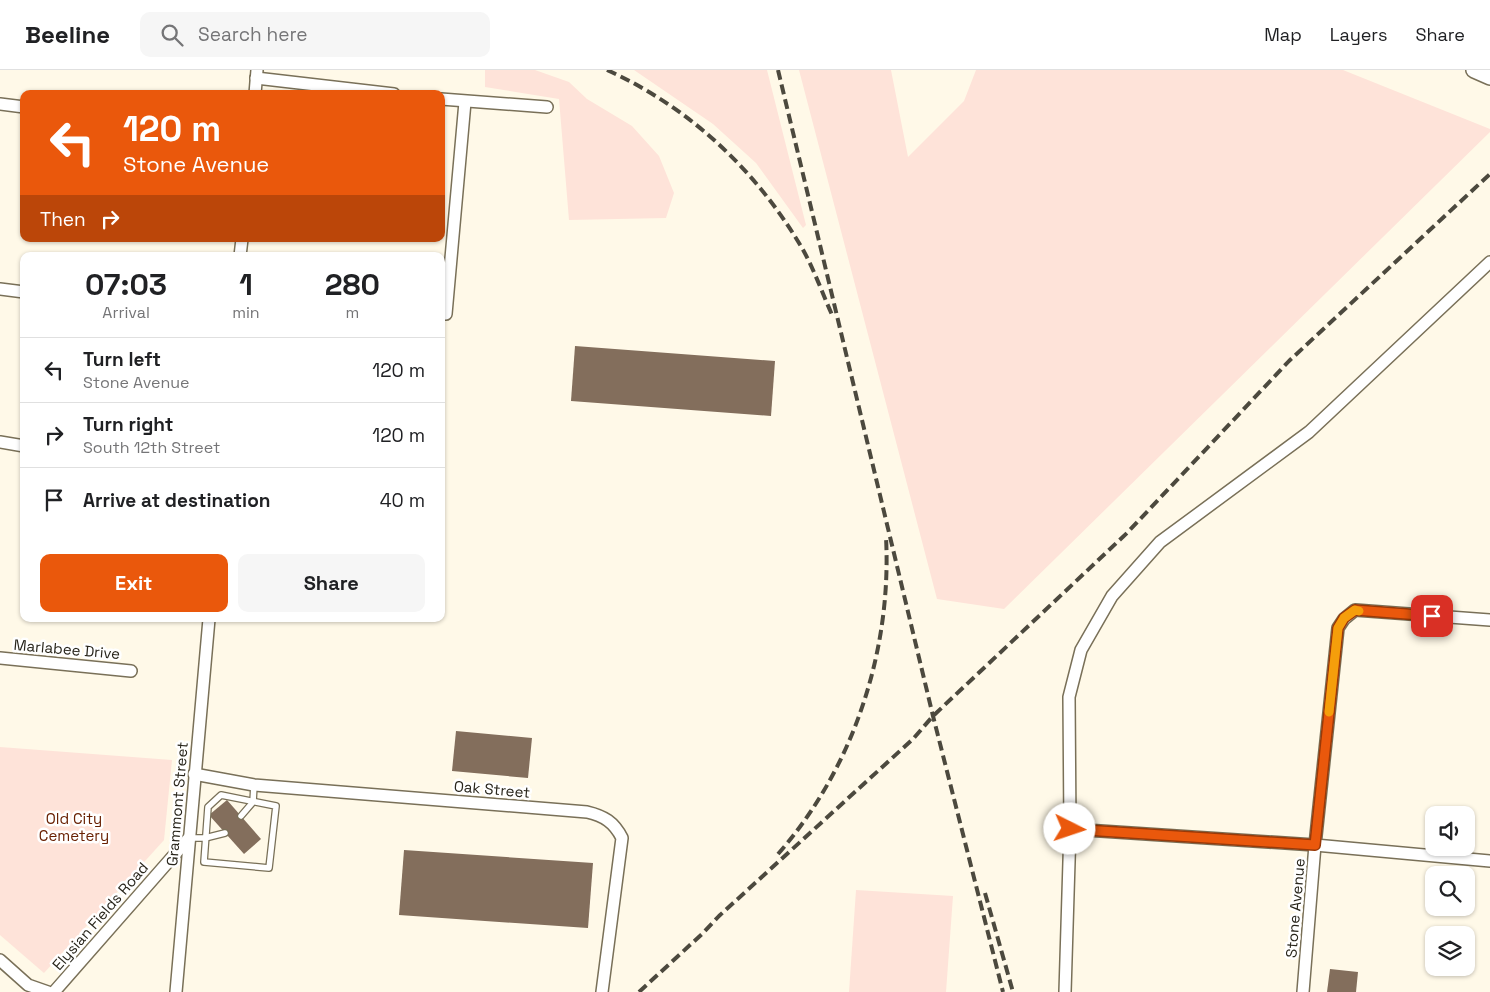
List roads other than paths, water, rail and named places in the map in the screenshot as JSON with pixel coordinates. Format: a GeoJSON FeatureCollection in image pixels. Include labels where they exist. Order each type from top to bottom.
{"type":"FeatureCollection","features":[{"type":"Feature","properties":{"kind":"main road"},"geometry":{"type":"LineString","coordinates":[[1474,70],[1490,77]]}},
{"type":"Feature","properties":{"kind":"street"},"geometry":{"type":"LineString","coordinates":[[255,90],[257,74],[367,90]]}},
{"type":"Feature","properties":{"kind":"street"},"geometry":{"type":"LineString","coordinates":[[445,100],[547,107]]}},
{"type":"Feature","properties":{"kind":"street"},"geometry":{"type":"LineString","coordinates":[[445,295],[465,102]]}},
{"type":"Feature","properties":{"kind":"street"},"geometry":{"type":"LineString","coordinates":[[0,104],[20,106]]}},
{"type":"Feature","properties":{"kind":"street"},"geometry":{"type":"LineString","coordinates":[[1065,992],[1070,829],[1069,697],[1081,650],[1112,596],[1160,542],[1309,432],[1490,262]]}},
{"type":"Feature","properties":{"kind":"street"},"geometry":{"type":"LineString","coordinates":[[0,289],[20,292]]}},
{"type":"Feature","properties":{"kind":"street"},"geometry":{"type":"LineString","coordinates":[[0,442],[20,445]]}},
{"type":"Feature","properties":{"kind":"street","name":"Stone Avenue"},"geometry":{"type":"LineString","coordinates":[[1303,992],[1315,845],[1338,628],[1344,618],[1355,610],[1490,620]]}},
{"type":"Feature","properties":{"kind":"street","name":"Grammont Street"},"geometry":{"type":"LineString","coordinates":[[176,992],[209,622]]}},
{"type":"Feature","properties":{"kind":"street","name":"Marlabee Drive"},"geometry":{"type":"LineString","coordinates":[[0,658],[131,671]]}},
{"type":"Feature","properties":{"kind":"street","name":"Oak Street"},"geometry":{"type":"LineString","coordinates":[[194,774],[254,784],[587,812],[602,816],[616,826],[622,838],[602,992]]}},
{"type":"Feature","properties":{"kind":"street"},"geometry":{"type":"LineString","coordinates":[[1070,829],[1315,845],[1490,861]]}},
{"type":"Feature","properties":{"kind":"street","name":"Elysian Fields Road"},"geometry":{"type":"LineString","coordinates":[[54,992],[189,838]]}},
{"type":"Feature","properties":{"kind":"street"},"geometry":{"type":"LineString","coordinates":[[0,960],[28,985],[48,992]]}},
{"type":"Feature","properties":{"kind":"lane"},"geometry":{"type":"LineString","coordinates":[[241,816],[253,802],[254,784]]}},
{"type":"Feature","properties":{"kind":"lane"},"geometry":{"type":"LineString","coordinates":[[221,795],[276,806],[269,868],[204,862],[205,838],[208,807],[221,795]]}},
{"type":"Feature","properties":{"kind":"lane"},"geometry":{"type":"LineString","coordinates":[[189,838],[205,838],[225,833]]}},
{"type":"Feature","properties":{"kind":"railway"},"geometry":{"type":"LineString","coordinates":[[607,70],[666,102],[693,122],[742,167],[764,192],[802,248],[833,317]]}},
{"type":"Feature","properties":{"kind":"railway"},"geometry":{"type":"LineString","coordinates":[[778,70],[933,716],[1003,992]]}},
{"type":"Feature","properties":{"kind":"railway"},"geometry":{"type":"LineString","coordinates":[[639,992],[719,916],[913,739],[933,716],[1127,533],[1289,361],[1490,174]]}},
{"type":"Feature","properties":{"kind":"railway"},"geometry":{"type":"LineString","coordinates":[[778,854],[804,821],[827,785],[847,746],[862,706],[874,665],[882,623],[886,580],[886,537]]}},
{"type":"Feature","properties":{"kind":"railway"},"geometry":{"type":"LineString","coordinates":[[985,893],[1013,992]]}},
{"type":"Feature","properties":{"kind":"park label","name":"Old City Cemetery"},"geometry":{"type":"Point","coordinates":[74,826]}}]}
